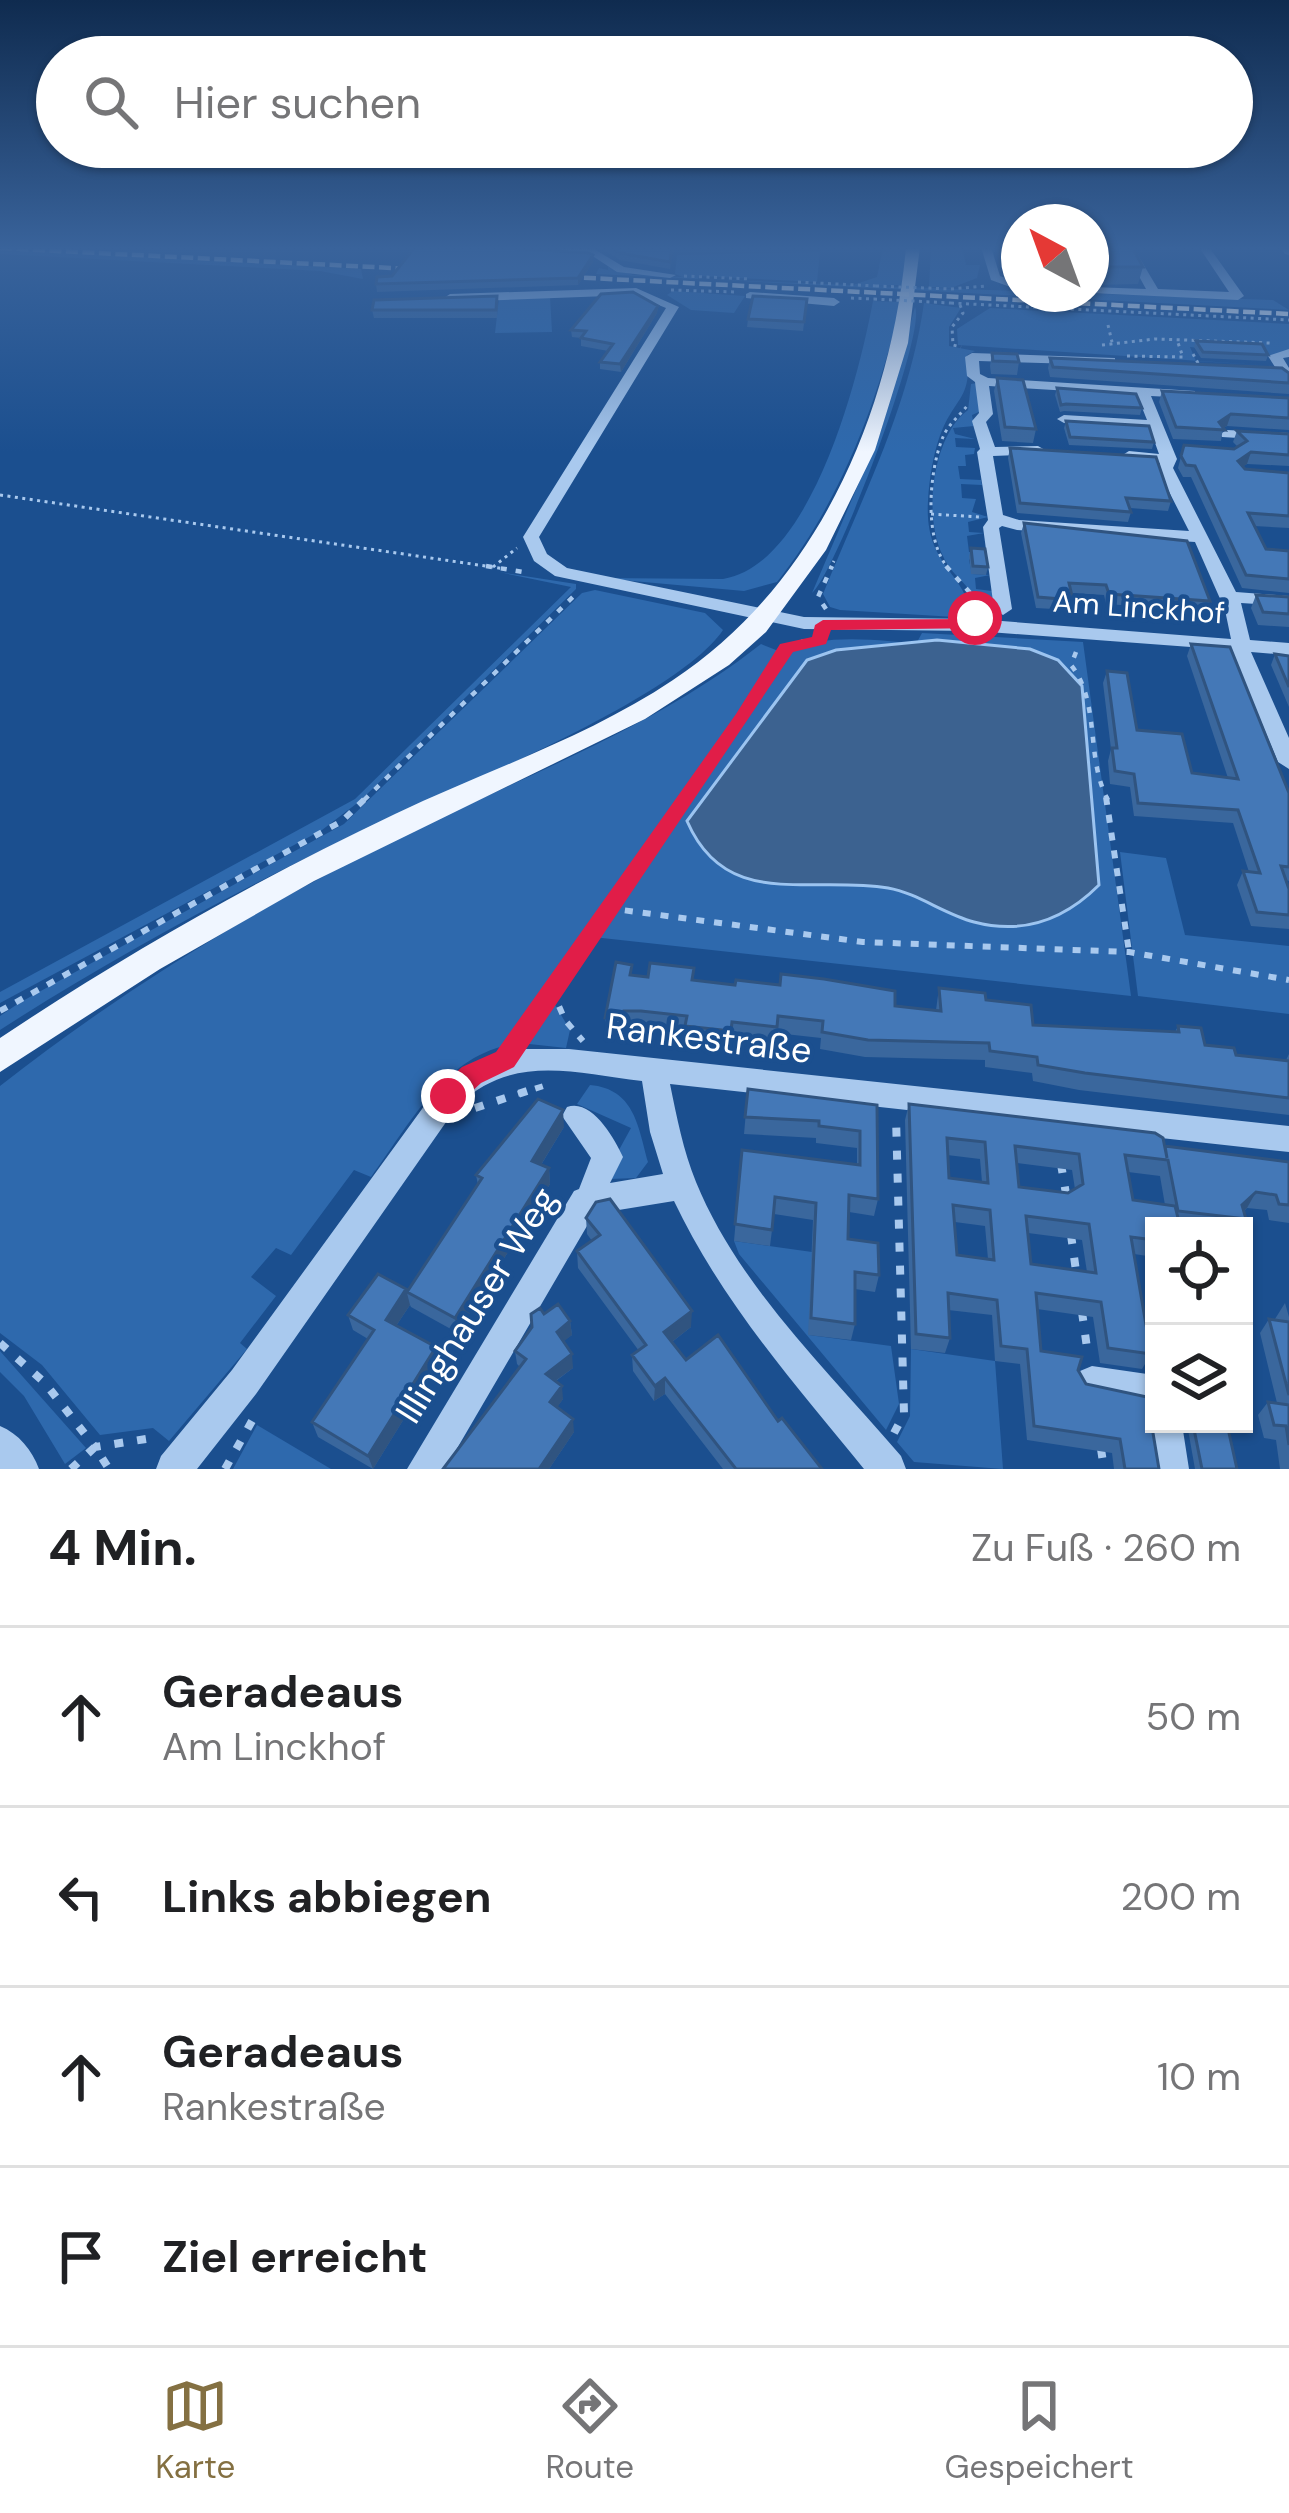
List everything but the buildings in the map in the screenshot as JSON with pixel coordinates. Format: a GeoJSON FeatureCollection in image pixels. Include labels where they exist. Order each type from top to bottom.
{"type":"FeatureCollection","features":[{"type":"Feature","properties":{"kind":"main road"},"geometry":{"type":"LineString","coordinates":[[0,1058],[132,970],[292,878],[655,701],[741,641],[770,614],[822,536],[878,413],[906,316]]}},
{"type":"Feature","properties":{"kind":"street"},"geometry":{"type":"LineString","coordinates":[[584,580],[546,562],[531,537],[672,316]]}},
{"type":"Feature","properties":{"kind":"street"},"geometry":{"type":"LineString","coordinates":[[1287,349],[1275,355],[1287,374]]}},
{"type":"Feature","properties":{"kind":"street"},"geometry":{"type":"LineString","coordinates":[[1122,359],[982,354],[972,359],[974,376],[982,381],[1207,395]]}},
{"type":"Feature","properties":{"kind":"street"},"geometry":{"type":"LineString","coordinates":[[1264,369],[1287,374]]}},
{"type":"Feature","properties":{"kind":"street"},"geometry":{"type":"LineString","coordinates":[[982,381],[986,414],[980,421],[988,450],[984,456],[998,520]]}},
{"type":"Feature","properties":{"kind":"street"},"geometry":{"type":"LineString","coordinates":[[1143,392],[1167,453],[1165,468],[1189,525],[1201,537],[1228,596],[1270,725],[1289,762]]}},
{"type":"Feature","properties":{"kind":"street"},"geometry":{"type":"LineString","coordinates":[[1064,419],[1156,425]]}},
{"type":"Feature","properties":{"kind":"street"},"geometry":{"type":"LineString","coordinates":[[1209,449],[1229,442],[1289,437]]}},
{"type":"Feature","properties":{"kind":"street"},"geometry":{"type":"LineString","coordinates":[[1105,454],[1190,448]]}},
{"type":"Feature","properties":{"kind":"street"},"geometry":{"type":"LineString","coordinates":[[988,450],[1062,452]]}},
{"type":"Feature","properties":{"kind":"street"},"geometry":{"type":"LineString","coordinates":[[1004,609],[991,527],[998,520],[1201,537]]}},
{"type":"Feature","properties":{"kind":"street","name":"Am Linckhof"},"geometry":{"type":"LineString","coordinates":[[584,580],[823,625],[976,625],[1289,649]]}},
{"type":"Feature","properties":{"kind":"street"},"geometry":{"type":"LineString","coordinates":[[1228,596],[1289,601]]}},
{"type":"Feature","properties":{"kind":"street"},"geometry":{"type":"LineString","coordinates":[[176,1467],[244,1382],[448,1096],[472,1075],[505,1060]]}},
{"type":"Feature","properties":{"kind":"street","name":"Rankestraße"},"geometry":{"type":"LineString","coordinates":[[505,1060],[599,1065],[1289,1139]]}},
{"type":"Feature","properties":{"kind":"street"},"geometry":{"type":"LineString","coordinates":[[654,1071],[678,1186],[734,1285],[885,1464]]}},
{"type":"Feature","properties":{"kind":"street"},"geometry":{"type":"LineString","coordinates":[[577,1117],[608,1156],[593,1182],[594,1197]]}},
{"type":"Feature","properties":{"kind":"street","name":"Illinghauser Weg"},"geometry":{"type":"LineString","coordinates":[[425,1469],[577,1210],[594,1197],[678,1186]]}},
{"type":"Feature","properties":{"kind":"street"},"geometry":{"type":"LineString","coordinates":[[1092,1383],[1145,1391]]}},
{"type":"Feature","properties":{"kind":"street"},"geometry":{"type":"LineString","coordinates":[[1165,1433],[1171,1469]]}},
{"type":"Feature","properties":{"kind":"street"},"geometry":{"type":"LineString","coordinates":[[0,1444],[21,1469]]}},
{"type":"Feature","properties":{"kind":"path"},"geometry":{"type":"LineString","coordinates":[[959,316],[952,327],[953,345],[976,348],[982,354]]}},
{"type":"Feature","properties":{"kind":"path"},"geometry":{"type":"LineString","coordinates":[[1201,316],[1289,320]]}},
{"type":"Feature","properties":{"kind":"path"},"geometry":{"type":"LineString","coordinates":[[1108,325],[1113,343]]}},
{"type":"Feature","properties":{"kind":"path"},"geometry":{"type":"LineString","coordinates":[[1146,340],[1155,347]]}},
{"type":"Feature","properties":{"kind":"path"},"geometry":{"type":"LineString","coordinates":[[1095,346],[1177,340],[1287,349]]}},
{"type":"Feature","properties":{"kind":"path"},"geometry":{"type":"LineString","coordinates":[[1122,359],[1183,357],[1177,340]]}},
{"type":"Feature","properties":{"kind":"path"},"geometry":{"type":"LineString","coordinates":[[1193,354],[1199,365]]}},
{"type":"Feature","properties":{"kind":"path"},"geometry":{"type":"LineString","coordinates":[[969,401],[943,435],[931,514],[941,561],[972,595],[976,625]]}},
{"type":"Feature","properties":{"kind":"path"},"geometry":{"type":"LineString","coordinates":[[0,495],[584,580]]}},
{"type":"Feature","properties":{"kind":"path"},"geometry":{"type":"LineString","coordinates":[[931,514],[998,520]]}},
{"type":"Feature","properties":{"kind":"path"},"geometry":{"type":"LineString","coordinates":[[493,568],[531,537]]}},
{"type":"Feature","properties":{"kind":"path"},"geometry":{"type":"LineString","coordinates":[[505,1060],[745,716],[786,648],[820,640],[826,607],[818,596],[839,548]]}},
{"type":"Feature","properties":{"kind":"path"},"geometry":{"type":"LineString","coordinates":[[0,1011],[324,833],[358,808],[584,580]]}},
{"type":"Feature","properties":{"kind":"path"},"geometry":{"type":"LineString","coordinates":[[1069,642],[1077,653],[1072,668],[1085,683],[1097,780],[1111,806],[1129,952]]}},
{"type":"Feature","properties":{"kind":"path"},"geometry":{"type":"LineString","coordinates":[[608,908],[863,942],[1129,952],[1289,980]]}},
{"type":"Feature","properties":{"kind":"path"},"geometry":{"type":"LineString","coordinates":[[465,1114],[505,1094],[570,1081],[599,1065],[565,1020],[552,990]]}},
{"type":"Feature","properties":{"kind":"path"},"geometry":{"type":"LineString","coordinates":[[885,1464],[904,1414],[895,1099]]}},
{"type":"Feature","properties":{"kind":"path"},"geometry":{"type":"LineString","coordinates":[[1055,1117],[1066,1202]]}},
{"type":"Feature","properties":{"kind":"path"},"geometry":{"type":"LineString","coordinates":[[1070,1223],[1078,1287]]}},
{"type":"Feature","properties":{"kind":"path"},"geometry":{"type":"LineString","coordinates":[[1081,1306],[1104,1469]]}},
{"type":"Feature","properties":{"kind":"path"},"geometry":{"type":"LineString","coordinates":[[0,1342],[45,1383],[109,1469]]}},
{"type":"Feature","properties":{"kind":"path"},"geometry":{"type":"LineString","coordinates":[[71,1469],[94,1447],[146,1439],[176,1467]]}},
{"type":"Feature","properties":{"kind":"shaded area"},"geometry":{"type":"Polygon","coordinates":[[[497,316],[551,316],[552,332],[495,333],[497,316]]]}},
{"type":"Feature","properties":{"kind":"shaded area"},"geometry":{"type":"Polygon","coordinates":[[[870,316],[897,316],[854,449],[820,518],[777,582],[744,591],[599,578],[723,579],[754,566],[782,540],[806,505],[826,463],[870,316]]]}},
{"type":"Feature","properties":{"kind":"shaded area"},"geometry":{"type":"Polygon","coordinates":[[[915,316],[907,359],[877,451],[840,543],[812,593],[881,431],[915,316]]]}},
{"type":"Feature","properties":{"kind":"shaded area"},"geometry":{"type":"Polygon","coordinates":[[[922,316],[956,316],[949,327],[949,346],[975,351],[967,355],[965,388],[937,445],[928,501],[932,541],[962,589],[971,618],[840,610],[830,607],[823,594],[896,416],[922,316]]]}},
{"type":"Feature","properties":{"kind":"shaded area"},"geometry":{"type":"Polygon","coordinates":[[[978,316],[1131,316],[1289,324],[1289,352],[1271,356],[1190,347],[1196,361],[958,345],[957,329],[978,316]]]}},
{"type":"Feature","properties":{"kind":"shaded area"},"geometry":{"type":"Polygon","coordinates":[[[977,383],[981,411],[972,415],[974,426],[953,428],[955,434],[975,439],[955,438],[956,447],[975,448],[974,454],[965,455],[966,466],[958,466],[960,479],[981,480],[982,485],[961,484],[962,498],[976,499],[972,512],[988,517],[968,522],[969,532],[984,533],[967,536],[969,552],[975,552],[969,560],[972,574],[990,575],[975,578],[976,589],[992,591],[996,619],[980,618],[968,588],[942,554],[933,518],[939,456],[946,437],[956,422],[968,410],[971,384],[977,383]]]}},
{"type":"Feature","properties":{"kind":"shaded area"},"geometry":{"type":"Polygon","coordinates":[[[499,572],[576,584],[576,589],[360,801],[322,830],[0,1003],[0,992],[355,799],[571,587],[499,572]]]}},
{"type":"Feature","properties":{"kind":"shaded area"},"geometry":{"type":"Polygon","coordinates":[[[595,590],[705,613],[723,630],[695,659],[599,720],[238,892],[0,1030],[0,1016],[19,1003],[344,824],[582,593],[595,590]]]}},
{"type":"Feature","properties":{"kind":"shaded area"},"geometry":{"type":"Polygon","coordinates":[[[922,633],[1083,642],[1131,996],[593,937],[789,652],[835,640],[916,644],[922,633]]]}},
{"type":"Feature","properties":{"kind":"shaded area"},"geometry":{"type":"Polygon","coordinates":[[[937,640],[1030,649],[1058,660],[1082,686],[1099,885],[1086,897],[1042,921],[992,926],[888,888],[747,878],[724,868],[704,849],[687,821],[807,660],[836,650],[937,640]]]}},
{"type":"Feature","properties":{"kind":"shaded area"},"geometry":{"type":"Polygon","coordinates":[[[761,644],[781,652],[767,675],[508,1045],[464,1064],[445,1080],[371,1177],[354,1170],[291,1255],[276,1248],[251,1277],[276,1296],[240,1343],[247,1349],[169,1441],[153,1428],[100,1435],[42,1365],[0,1333],[0,1086],[99,1013],[254,915],[362,856],[638,723],[761,644]]]}},
{"type":"Feature","properties":{"kind":"shaded area"},"geometry":{"type":"Polygon","coordinates":[[[1120,852],[1166,858],[1185,935],[1289,946],[1289,1014],[1138,996],[1120,852]]]}},
{"type":"Feature","properties":{"kind":"shaded area"},"geometry":{"type":"Polygon","coordinates":[[[551,998],[570,1030],[566,1048],[520,1043],[551,998]]]}},
{"type":"Feature","properties":{"kind":"shaded area"},"geometry":{"type":"Polygon","coordinates":[[[590,1085],[616,1094],[632,1111],[648,1162],[636,1178],[610,1179],[608,1170],[631,1128],[577,1104],[590,1085]]]}},
{"type":"Feature","properties":{"kind":"shaded area"},"geometry":{"type":"Polygon","coordinates":[[[734,1241],[812,1252],[809,1335],[891,1346],[899,1404],[886,1430],[739,1254],[734,1241]]]}},
{"type":"Feature","properties":{"kind":"shaded area"},"geometry":{"type":"Polygon","coordinates":[[[911,1349],[995,1361],[1003,1469],[914,1462],[897,1442],[910,1416],[911,1349]]]}},
{"type":"Feature","properties":{"kind":"shaded area"},"geometry":{"type":"Polygon","coordinates":[[[0,1351],[86,1448],[65,1464],[24,1396],[0,1372],[0,1351]]]}},
{"type":"Feature","properties":{"kind":"shaded area"},"geometry":{"type":"Polygon","coordinates":[[[257,1425],[331,1469],[233,1469],[257,1425]]]}},
{"type":"Feature","properties":{"kind":"route"},"geometry":{"type":"LineString","coordinates":[[448,1096],[472,1075],[505,1060],[745,716],[786,648],[820,640],[823,625],[890,621],[976,625],[975,618]]}}]}
